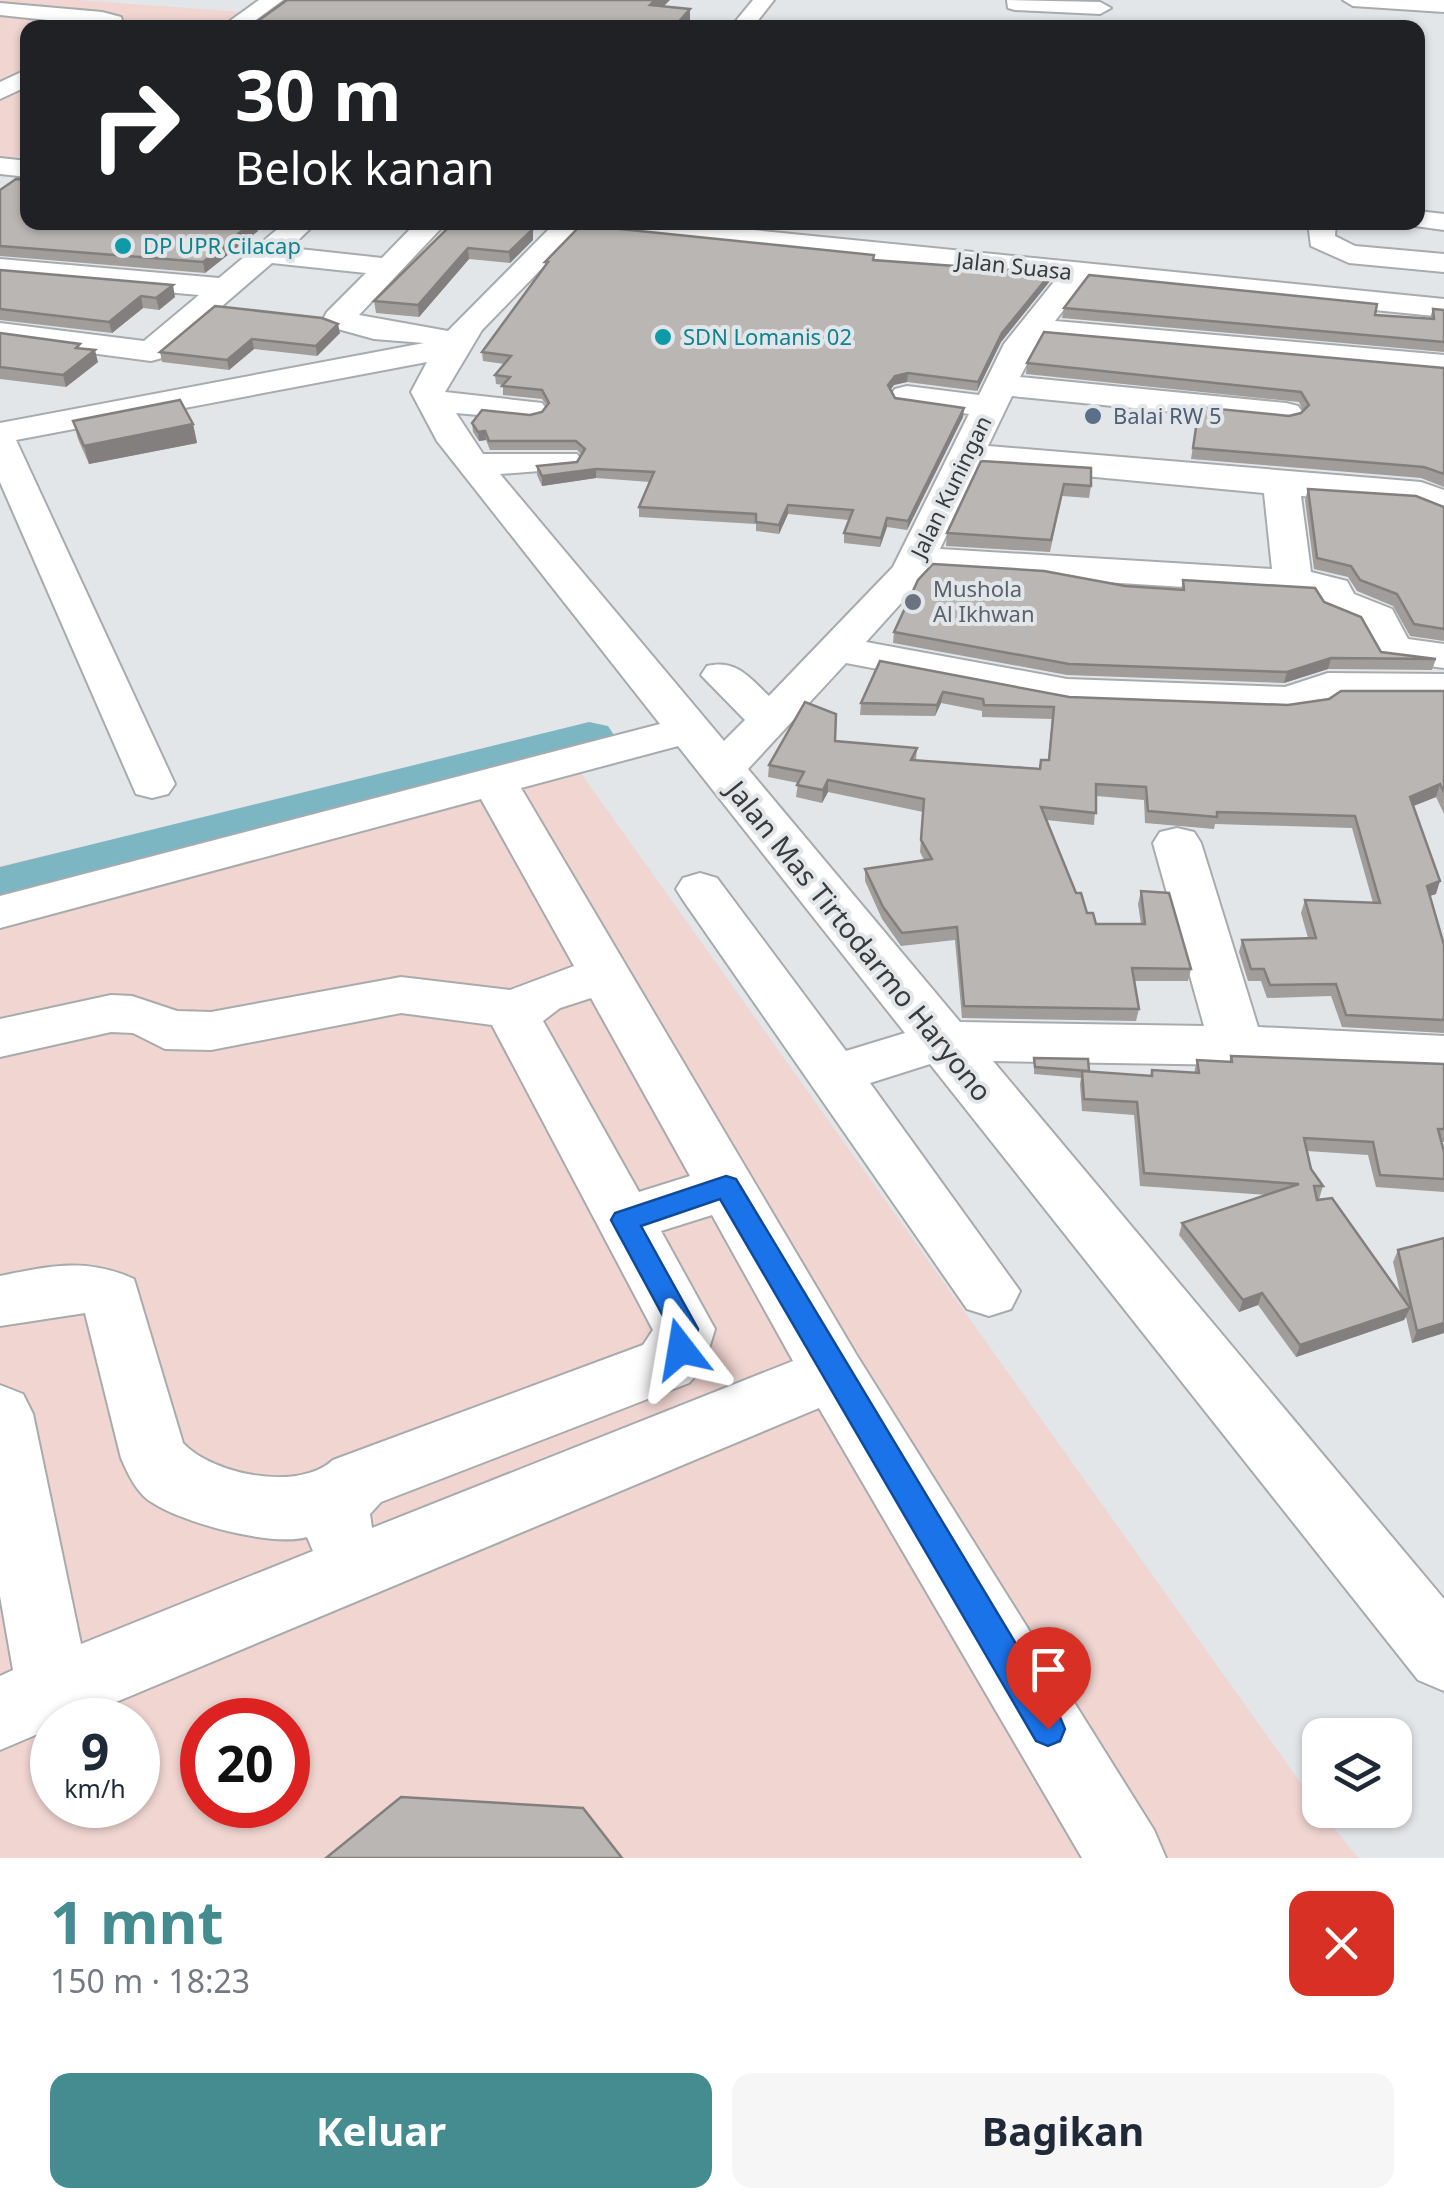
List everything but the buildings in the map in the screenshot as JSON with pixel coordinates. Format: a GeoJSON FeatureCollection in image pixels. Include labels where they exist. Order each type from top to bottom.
{"type":"FeatureCollection","features":[{"type":"Feature","properties":{"kind":"street"},"geometry":{"type":"LineString","coordinates":[[747,20],[764,0]]}},
{"type":"Feature","properties":{"kind":"street"},"geometry":{"type":"LineString","coordinates":[[1352,0],[1444,6]]}},
{"type":"Feature","properties":{"kind":"street"},"geometry":{"type":"LineString","coordinates":[[247,20],[285,2]]}},
{"type":"Feature","properties":{"kind":"street"},"geometry":{"type":"LineString","coordinates":[[1015,4],[1098,12]]}},
{"type":"Feature","properties":{"kind":"street"},"geometry":{"type":"LineString","coordinates":[[4,12],[107,20]]}},
{"type":"Feature","properties":{"kind":"street"},"geometry":{"type":"LineString","coordinates":[[0,120],[20,89]]}},
{"type":"Feature","properties":{"kind":"street"},"geometry":{"type":"LineString","coordinates":[[95,393],[294,230]]}},
{"type":"Feature","properties":{"kind":"street"},"geometry":{"type":"LineString","coordinates":[[425,230],[338,319],[458,340]]}},
{"type":"Feature","properties":{"kind":"street"},"geometry":{"type":"LineString","coordinates":[[530,410],[432,401],[428,392],[458,340],[564,230]]}},
{"type":"Feature","properties":{"kind":"street","name":"Jalan Suasa"},"geometry":{"type":"LineString","coordinates":[[649,230],[1069,282],[1444,308]]}},
{"type":"Feature","properties":{"kind":"street"},"geometry":{"type":"LineString","coordinates":[[1322,230],[1321,240],[1336,250],[1444,263]]}},
{"type":"Feature","properties":{"kind":"street"},"geometry":{"type":"LineString","coordinates":[[266,254],[389,267]]}},
{"type":"Feature","properties":{"kind":"street"},"geometry":{"type":"LineString","coordinates":[[0,268],[225,288]]}},
{"type":"Feature","properties":{"kind":"street"},"geometry":{"type":"LineString","coordinates":[[1069,282],[1120,300]]}},
{"type":"Feature","properties":{"kind":"street","name":"Jalan Kuningan"},"geometry":{"type":"LineString","coordinates":[[720,772],[910,572],[1032,328],[1069,282]]}},
{"type":"Feature","properties":{"kind":"street"},"geometry":{"type":"LineString","coordinates":[[1032,328],[1444,365]]}},
{"type":"Feature","properties":{"kind":"street"},"geometry":{"type":"LineString","coordinates":[[0,332],[152,350]]}},
{"type":"Feature","properties":{"kind":"street"},"geometry":{"type":"LineString","coordinates":[[0,432],[458,340]]}},
{"type":"Feature","properties":{"kind":"street"},"geometry":{"type":"LineString","coordinates":[[907,396],[995,396],[1286,413]]}},
{"type":"Feature","properties":{"kind":"street","name":"Jalan Mas Tirtodarmo Haryono"},"geometry":{"type":"LineString","coordinates":[[432,401],[474,465],[686,730],[1444,1654]]}},
{"type":"Feature","properties":{"kind":"street"},"geometry":{"type":"LineString","coordinates":[[0,442],[152,784]]}},
{"type":"Feature","properties":{"kind":"street"},"geometry":{"type":"LineString","coordinates":[[967,454],[1280,484],[1421,493],[1444,504]]}},
{"type":"Feature","properties":{"kind":"street"},"geometry":{"type":"LineString","coordinates":[[474,465],[565,461]]}},
{"type":"Feature","properties":{"kind":"street"},"geometry":{"type":"LineString","coordinates":[[1280,484],[1293,581]]}},
{"type":"Feature","properties":{"kind":"street"},"geometry":{"type":"LineString","coordinates":[[915,559],[1329,586],[1342,604],[1378,618],[1398,653],[1444,656]]}},
{"type":"Feature","properties":{"kind":"street"},"geometry":{"type":"LineString","coordinates":[[836,649],[1102,696],[1285,700],[1310,698],[1328,686],[1444,687]]}},
{"type":"Feature","properties":{"kind":"street"},"geometry":{"type":"LineString","coordinates":[[722,675],[769,719]]}},
{"type":"Feature","properties":{"kind":"street"},"geometry":{"type":"LineString","coordinates":[[0,912],[492,778],[686,730]]}},
{"type":"Feature","properties":{"kind":"street"},"geometry":{"type":"LineString","coordinates":[[492,778],[833,1373],[1126,1858]]}},
{"type":"Feature","properties":{"kind":"street"},"geometry":{"type":"LineString","coordinates":[[1177,843],[1237,1046]]}},
{"type":"Feature","properties":{"kind":"street"},"geometry":{"type":"LineString","coordinates":[[700,889],[989,1292]]}},
{"type":"Feature","properties":{"kind":"street"},"geometry":{"type":"LineString","coordinates":[[355,1569],[334,1519],[342,1496],[357,1481],[666,1364],[681,1349],[684,1329],[516,1021],[520,1010],[533,998],[605,976]]}},
{"type":"Feature","properties":{"kind":"street"},"geometry":{"type":"LineString","coordinates":[[0,1038],[131,1012],[153,1016],[165,1030],[210,1031],[401,995],[520,1010]]}},
{"type":"Feature","properties":{"kind":"street"},"geometry":{"type":"LineString","coordinates":[[832,1075],[941,1041],[1237,1046],[1444,1055]]}},
{"type":"Feature","properties":{"kind":"street"},"geometry":{"type":"LineString","coordinates":[[624,1220],[726,1186]]}},
{"type":"Feature","properties":{"kind":"street"},"geometry":{"type":"LineString","coordinates":[[0,1301],[82,1287],[96,1287],[112,1297],[154,1458],[175,1481],[220,1498],[293,1510],[342,1496]]}},
{"type":"Feature","properties":{"kind":"street"},"geometry":{"type":"LineString","coordinates":[[0,1414],[27,1702],[833,1373]]}},
{"type":"Feature","properties":{"kind":"shaded area"},"geometry":{"type":"Polygon","coordinates":[[[0,0],[78,0],[242,12],[230,20],[20,20],[20,155],[10,161],[0,161],[0,0]]]}},
{"type":"Feature","properties":{"kind":"shaded area"},"geometry":{"type":"Polygon","coordinates":[[[555,737],[1302,1785],[1302,1828],[1334,1828],[1358,1858],[0,1858],[0,866],[555,737]]]}},
{"type":"Feature","properties":{"kind":"waterway"},"geometry":{"type":"LineString","coordinates":[[0,887],[589,738]]}},
{"type":"Feature","properties":{"kind":"place","name":"DP UPR Cilacap"},"geometry":{"type":"Point","coordinates":[123,246]}},
{"type":"Feature","properties":{"kind":"place","name":"SDN Lomanis 02"},"geometry":{"type":"Point","coordinates":[663,337]}},
{"type":"Feature","properties":{"kind":"place","name":"Balai RW 5"},"geometry":{"type":"Point","coordinates":[1093,416]}},
{"type":"Feature","properties":{"kind":"place","name":"Mushola Al Ikhwan"},"geometry":{"type":"Point","coordinates":[913,602]}},
{"type":"Feature","properties":{"kind":"route"},"geometry":{"type":"LineString","coordinates":[[681,1349],[684,1329],[624,1220],[726,1186],[833,1373],[1048,1729]]}}]}
